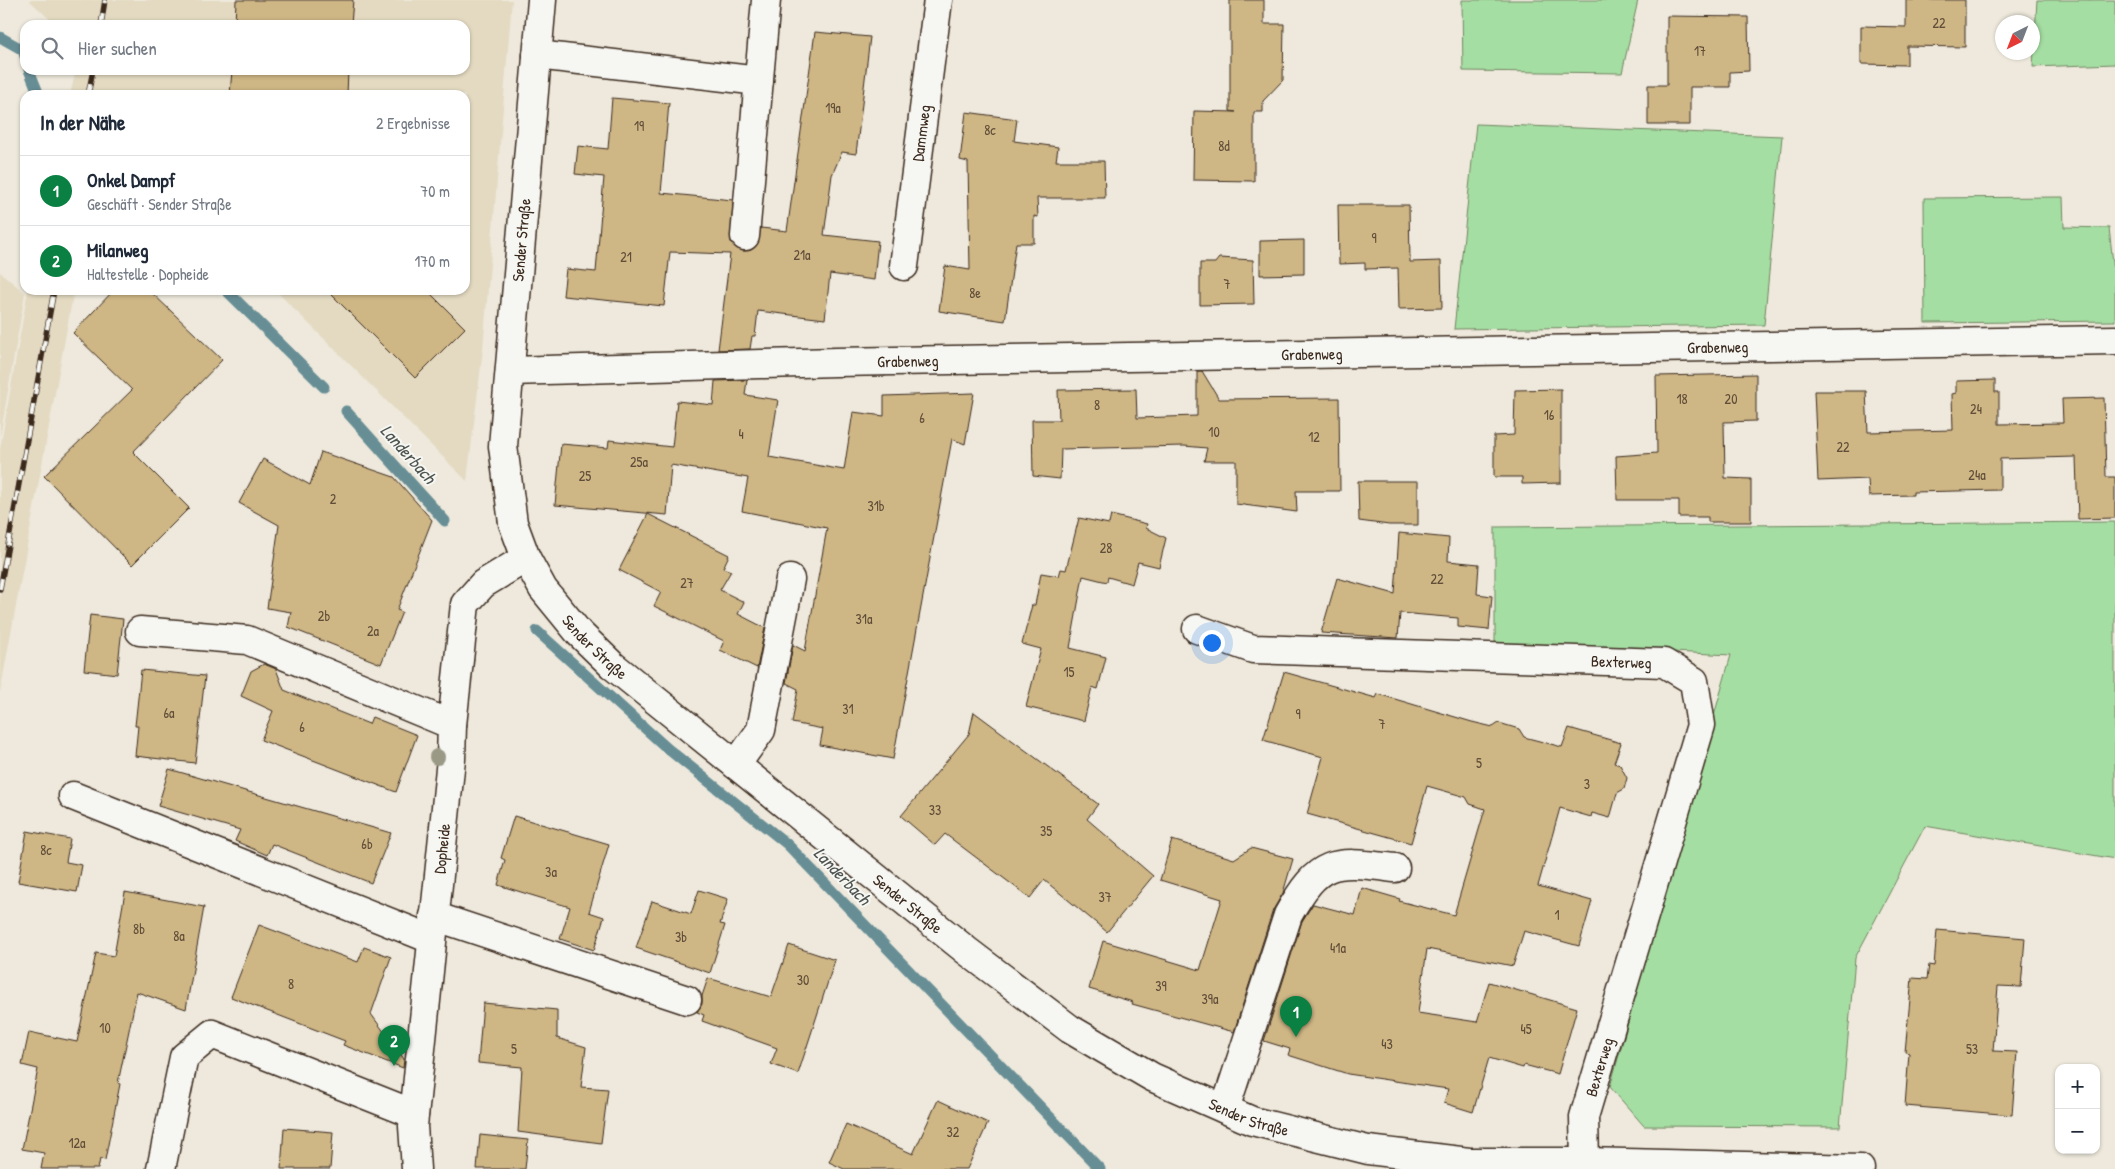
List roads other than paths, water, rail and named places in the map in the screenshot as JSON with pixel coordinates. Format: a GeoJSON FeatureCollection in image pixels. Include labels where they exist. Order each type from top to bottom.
{"type":"FeatureCollection","features":[{"type":"Feature","properties":{"kind":"street","name":"Sender Straße"},"geometry":{"type":"LineString","coordinates":[[542,0],[503,446],[513,523],[526,558],[543,589],[579,633],[612,665],[967,951],[1070,1029],[1152,1077],[1252,1121],[1368,1150],[1469,1162],[1585,1162],[1860,1169]]}},
{"type":"Feature","properties":{"kind":"street"},"geometry":{"type":"LineString","coordinates":[[745,236],[766,0]]}},
{"type":"Feature","properties":{"kind":"street","name":"Dammweg"},"geometry":{"type":"LineString","coordinates":[[904,266],[938,0]]}},
{"type":"Feature","properties":{"kind":"street"},"geometry":{"type":"LineString","coordinates":[[537,55],[759,80]]}},
{"type":"Feature","properties":{"kind":"street","name":"Grabenweg"},"geometry":{"type":"LineString","coordinates":[[510,371],[836,362],[2115,340]]}},
{"type":"Feature","properties":{"kind":"street","name":"Dopheide"},"geometry":{"type":"LineString","coordinates":[[416,1169],[414,1114],[465,604],[483,584],[526,558]]}},
{"type":"Feature","properties":{"kind":"street"},"geometry":{"type":"LineString","coordinates":[[736,765],[761,730],[790,580]]}},
{"type":"Feature","properties":{"kind":"street","name":"Bexterweg"},"geometry":{"type":"LineString","coordinates":[[1197,629],[1253,649],[1664,663],[1694,682],[1701,725],[1584,1117],[1585,1162]]}},
{"type":"Feature","properties":{"kind":"street"},"geometry":{"type":"LineString","coordinates":[[140,631],[247,640],[452,724]]}},
{"type":"Feature","properties":{"kind":"street"},"geometry":{"type":"LineString","coordinates":[[73,796],[432,928],[687,1000]]}},
{"type":"Feature","properties":{"kind":"street"},"geometry":{"type":"LineString","coordinates":[[1225,1109],[1288,915],[1302,889],[1327,866],[1352,863],[1395,868]]}},
{"type":"Feature","properties":{"kind":"street"},"geometry":{"type":"LineString","coordinates":[[161,1169],[184,1057],[212,1034],[414,1114]]}},
{"type":"Feature","properties":{"kind":"waterway","name":"Landerbach"},"geometry":{"type":"LineString","coordinates":[[0,37],[20,48]]}},
{"type":"Feature","properties":{"kind":"waterway","name":"Landerbach"},"geometry":{"type":"LineString","coordinates":[[31,75],[37,90]]}},
{"type":"Feature","properties":{"kind":"waterway","name":"Landerbach"},"geometry":{"type":"LineString","coordinates":[[231,295],[324,387]]}},
{"type":"Feature","properties":{"kind":"waterway","name":"Landerbach"},"geometry":{"type":"LineString","coordinates":[[346,411],[445,521]]}},
{"type":"Feature","properties":{"kind":"waterway","name":"Landerbach"},"geometry":{"type":"LineString","coordinates":[[537,631],[668,749],[787,844],[1100,1169]]}},
{"type":"Feature","properties":{"kind":"railway"},"geometry":{"type":"LineString","coordinates":[[102,20],[105,0]]}},
{"type":"Feature","properties":{"kind":"railway"},"geometry":{"type":"LineString","coordinates":[[89,90],[92,75]]}},
{"type":"Feature","properties":{"kind":"railway"},"geometry":{"type":"LineString","coordinates":[[0,589],[53,295]]}},
{"type":"Feature","properties":{"kind":"place","name":"Onkel Dampf"},"geometry":{"type":"Point","coordinates":[1296,1037]}},
{"type":"Feature","properties":{"kind":"place","name":"Milanweg"},"geometry":{"type":"Point","coordinates":[394,1066]}}]}
